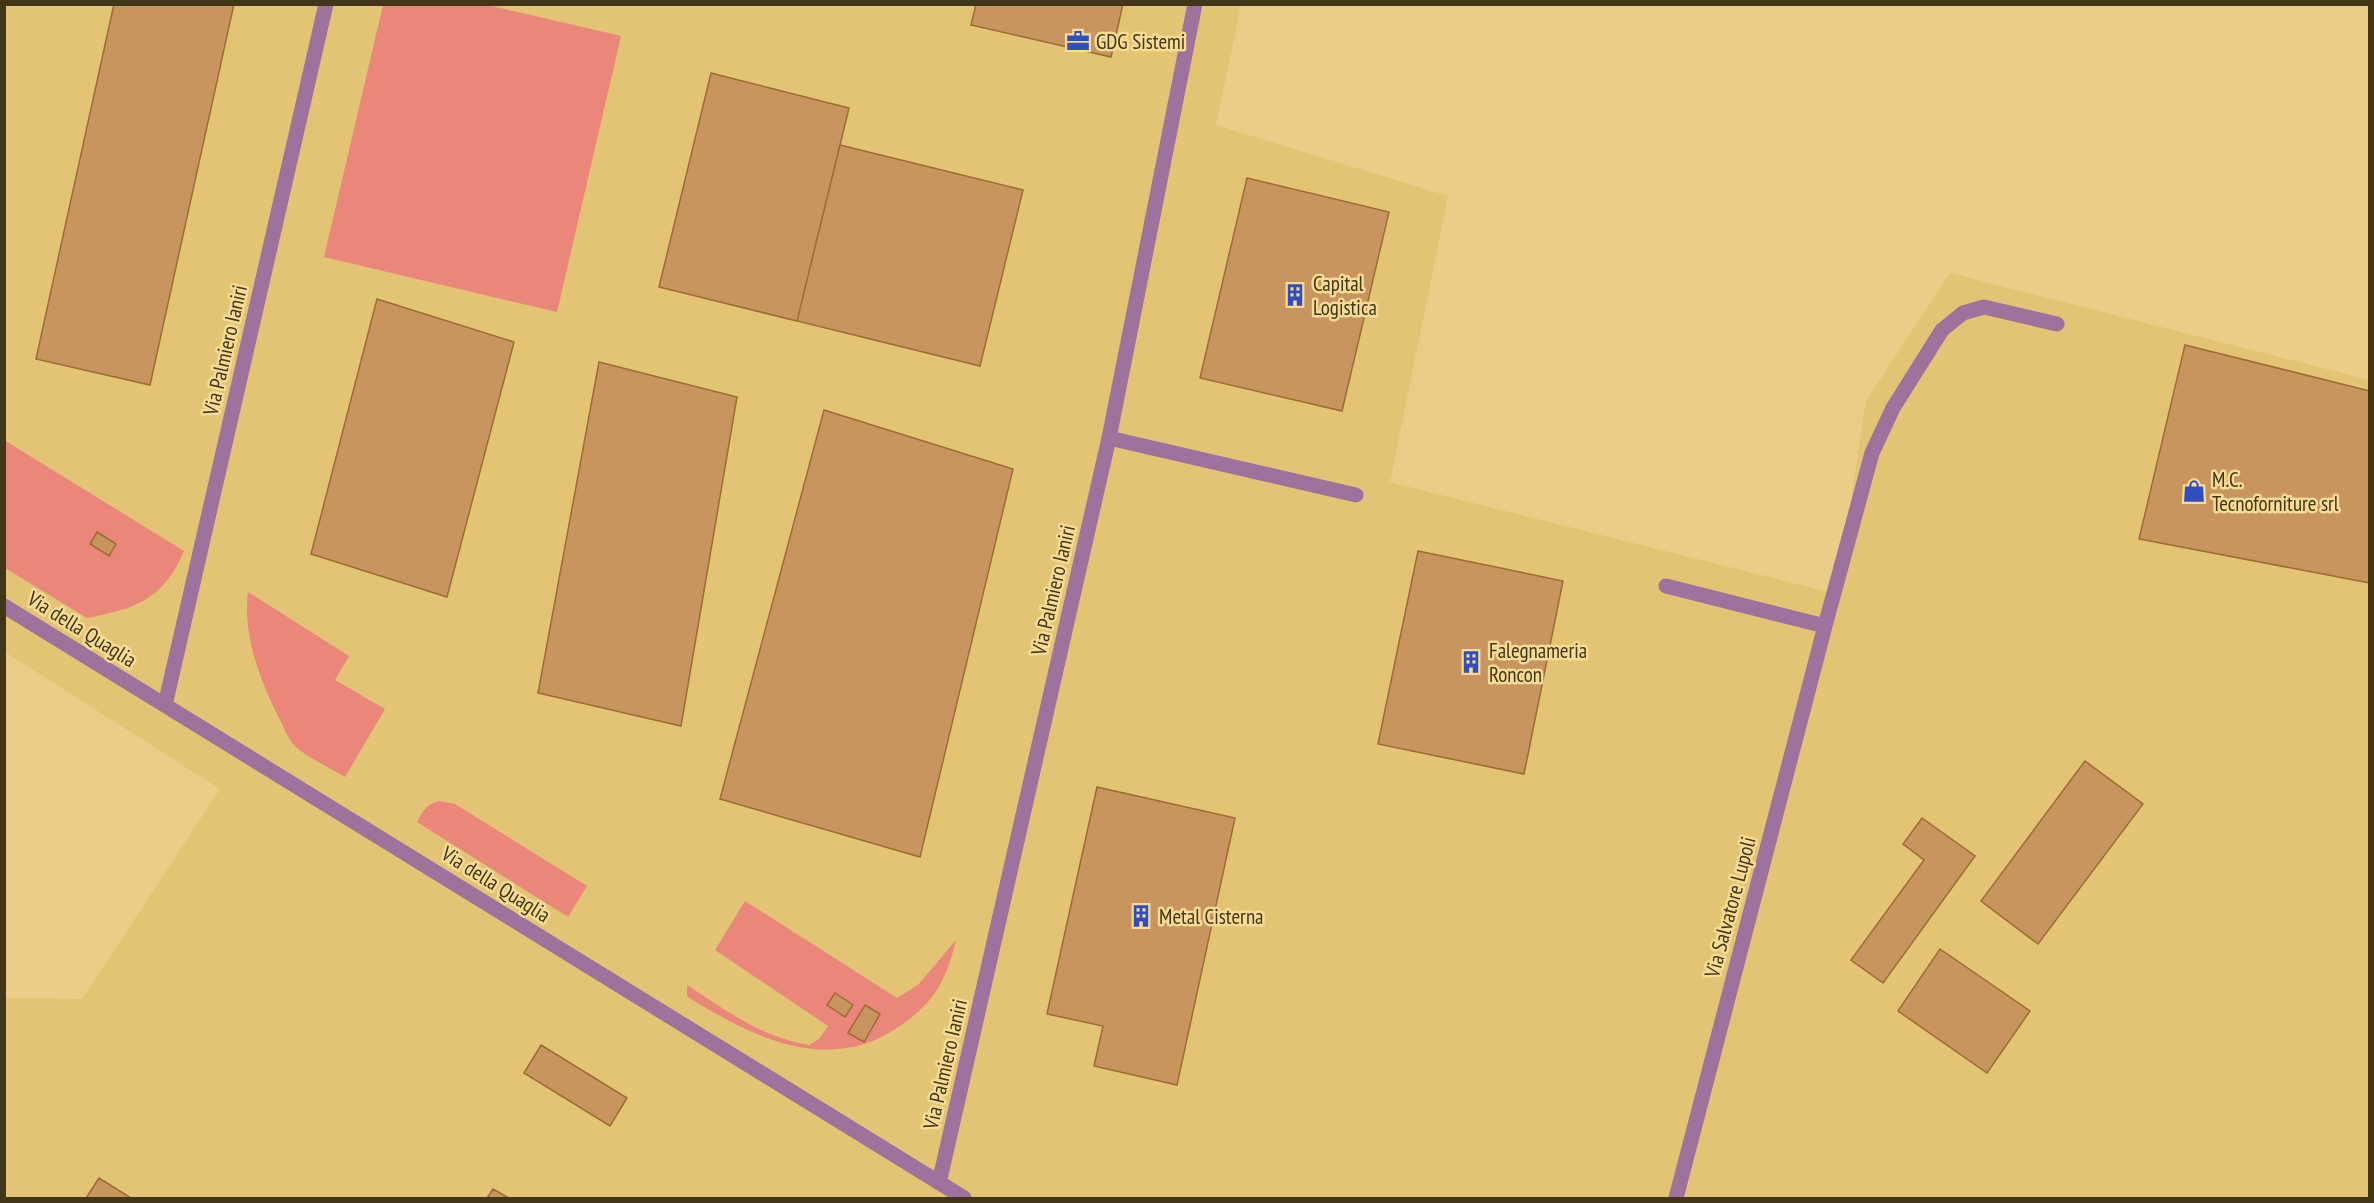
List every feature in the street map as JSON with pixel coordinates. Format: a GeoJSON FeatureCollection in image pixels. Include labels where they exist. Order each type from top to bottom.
{"type":"FeatureCollection","features":[{"type":"Feature","properties":{"kind":"street","name":"Via Palmiero Ianiri"},"geometry":{"type":"LineString","coordinates":[[165,705],[326,4]]}},
{"type":"Feature","properties":{"kind":"street","name":"Via Palmiero Ianiri"},"geometry":{"type":"LineString","coordinates":[[939,1183],[1109,438],[1195,4]]}},
{"type":"Feature","properties":{"kind":"street","name":"Via Salvatore Lupoli"},"geometry":{"type":"LineString","coordinates":[[1676,1198],[1872,453],[1893,408],[1942,330],[1963,313],[1984,307],[2057,324]]}},
{"type":"Feature","properties":{"kind":"street"},"geometry":{"type":"LineString","coordinates":[[1109,438],[1356,495]]}},
{"type":"Feature","properties":{"kind":"street"},"geometry":{"type":"LineString","coordinates":[[1666,586],[1825,626]]}},
{"type":"Feature","properties":{"kind":"street","name":"Via della Quaglia"},"geometry":{"type":"LineString","coordinates":[[4,606],[964,1198]]}},
{"type":"Feature","properties":{"kind":"shaded area"},"geometry":{"type":"Polygon","coordinates":[[[5,5],[1241,5],[1216,125],[1448,196],[1390,482],[1837,594],[1866,401],[1950,273],[2369,380],[2369,1198],[5,1198],[5,998],[82,999],[220,789],[5,652],[5,5]]]}},
{"type":"Feature","properties":{"kind":"shaded area"},"geometry":{"type":"Polygon","coordinates":[[[383,5],[487,5],[621,36],[557,312],[324,257],[383,5]]]}},
{"type":"Feature","properties":{"kind":"shaded area"},"geometry":{"type":"Polygon","coordinates":[[[4,440],[184,551],[167,580],[146,599],[134,606],[87,618],[5,568],[4,440]],[[97,532],[109,556],[116,544],[97,532]]]}},
{"type":"Feature","properties":{"kind":"shaded area"},"geometry":{"type":"Polygon","coordinates":[[[248,592],[349,656],[335,680],[385,709],[345,777],[304,753],[287,735],[254,656],[248,624],[248,592]]]}},
{"type":"Feature","properties":{"kind":"shaded area"},"geometry":{"type":"Polygon","coordinates":[[[439,801],[455,804],[587,886],[568,917],[417,822],[426,808],[439,801]]]}},
{"type":"Feature","properties":{"kind":"shaded area"},"geometry":{"type":"Polygon","coordinates":[[[745,901],[897,998],[918,985],[956,940],[948,967],[938,989],[923,1008],[912,1017],[874,1041],[847,1048],[820,1050],[794,1046],[767,1038],[716,1014],[687,996],[687,985],[745,1022],[776,1036],[809,1045],[819,1039],[828,1026],[715,950],[745,901]],[[865,1005],[849,1033],[863,1042],[880,1014],[865,1005]]]}},
{"type":"Feature","properties":{"kind":"building"},"geometry":{"type":"Polygon","coordinates":[[[114,4],[234,4],[150,385],[36,359],[114,4]]]}},
{"type":"Feature","properties":{"kind":"building","name":"GDG Sistemi"},"geometry":{"type":"Polygon","coordinates":[[[976,4],[1123,4],[1111,57],[971,25],[976,4]]]}},
{"type":"Feature","properties":{"kind":"building"},"geometry":{"type":"Polygon","coordinates":[[[711,73],[849,108],[797,321],[659,287],[711,73]]]}},
{"type":"Feature","properties":{"kind":"building"},"geometry":{"type":"Polygon","coordinates":[[[840,145],[1023,190],[980,366],[797,321],[840,145]]]}},
{"type":"Feature","properties":{"kind":"building","name":"Capital Logistica"},"geometry":{"type":"Polygon","coordinates":[[[1247,178],[1389,212],[1342,411],[1200,378],[1247,178]]]}},
{"type":"Feature","properties":{"kind":"building"},"geometry":{"type":"Polygon","coordinates":[[[377,299],[514,342],[447,597],[311,554],[377,299]]]}},
{"type":"Feature","properties":{"kind":"building"},"geometry":{"type":"Polygon","coordinates":[[[2185,345],[2370,391],[2370,583],[2139,539],[2185,345]]]}},
{"type":"Feature","properties":{"kind":"building"},"geometry":{"type":"Polygon","coordinates":[[[599,362],[737,397],[681,726],[538,693],[599,362]]]}},
{"type":"Feature","properties":{"kind":"building"},"geometry":{"type":"Polygon","coordinates":[[[824,410],[1013,469],[920,857],[720,799],[824,410]]]}},
{"type":"Feature","properties":{"kind":"building"},"geometry":{"type":"Polygon","coordinates":[[[97,532],[116,544],[109,556],[90,544],[97,532]]]}},
{"type":"Feature","properties":{"kind":"building","name":"Falegnameria Roncon"},"geometry":{"type":"Polygon","coordinates":[[[1418,551],[1563,581],[1524,774],[1378,744],[1418,551]]]}},
{"type":"Feature","properties":{"kind":"building"},"geometry":{"type":"Polygon","coordinates":[[[2085,761],[2143,804],[2038,944],[1981,901],[2085,761]]]}},
{"type":"Feature","properties":{"kind":"building","name":"Metal Cisterna"},"geometry":{"type":"Polygon","coordinates":[[[1097,787],[1235,818],[1177,1085],[1094,1066],[1103,1026],[1047,1014],[1097,787]]]}},
{"type":"Feature","properties":{"kind":"building"},"geometry":{"type":"Polygon","coordinates":[[[1922,818],[1975,856],[1883,983],[1851,960],[1924,860],[1903,844],[1922,818]]]}},
{"type":"Feature","properties":{"kind":"building"},"geometry":{"type":"Polygon","coordinates":[[[1940,949],[2030,1011],[1987,1073],[1898,1011],[1940,949]]]}},
{"type":"Feature","properties":{"kind":"building"},"geometry":{"type":"Polygon","coordinates":[[[835,993],[853,1005],[845,1017],[827,1005],[835,993]]]}},
{"type":"Feature","properties":{"kind":"building"},"geometry":{"type":"Polygon","coordinates":[[[865,1005],[880,1014],[864,1042],[848,1033],[865,1005]]]}},
{"type":"Feature","properties":{"kind":"building"},"geometry":{"type":"Polygon","coordinates":[[[541,1045],[627,1098],[610,1126],[524,1073],[541,1045]]]}},
{"type":"Feature","properties":{"kind":"building"},"geometry":{"type":"Polygon","coordinates":[[[99,1178],[131,1198],[86,1198],[99,1178]]]}},
{"type":"Feature","properties":{"kind":"building"},"geometry":{"type":"Polygon","coordinates":[[[493,1189],[509,1198],[487,1198],[493,1189]]]}},
{"type":"Feature","properties":{"kind":"place","name":"GDG Sistemi"},"geometry":{"type":"Point","coordinates":[1078,41]}},
{"type":"Feature","properties":{"kind":"place","name":"Capital Logistica"},"geometry":{"type":"Point","coordinates":[1295,295]}},
{"type":"Feature","properties":{"kind":"place","name":"M.C. Tecnoforniture srl"},"geometry":{"type":"Point","coordinates":[2194,491]}},
{"type":"Feature","properties":{"kind":"place","name":"Falegnameria Roncon"},"geometry":{"type":"Point","coordinates":[1471,662]}},
{"type":"Feature","properties":{"kind":"place","name":"Metal Cisterna"},"geometry":{"type":"Point","coordinates":[1141,916]}}]}
